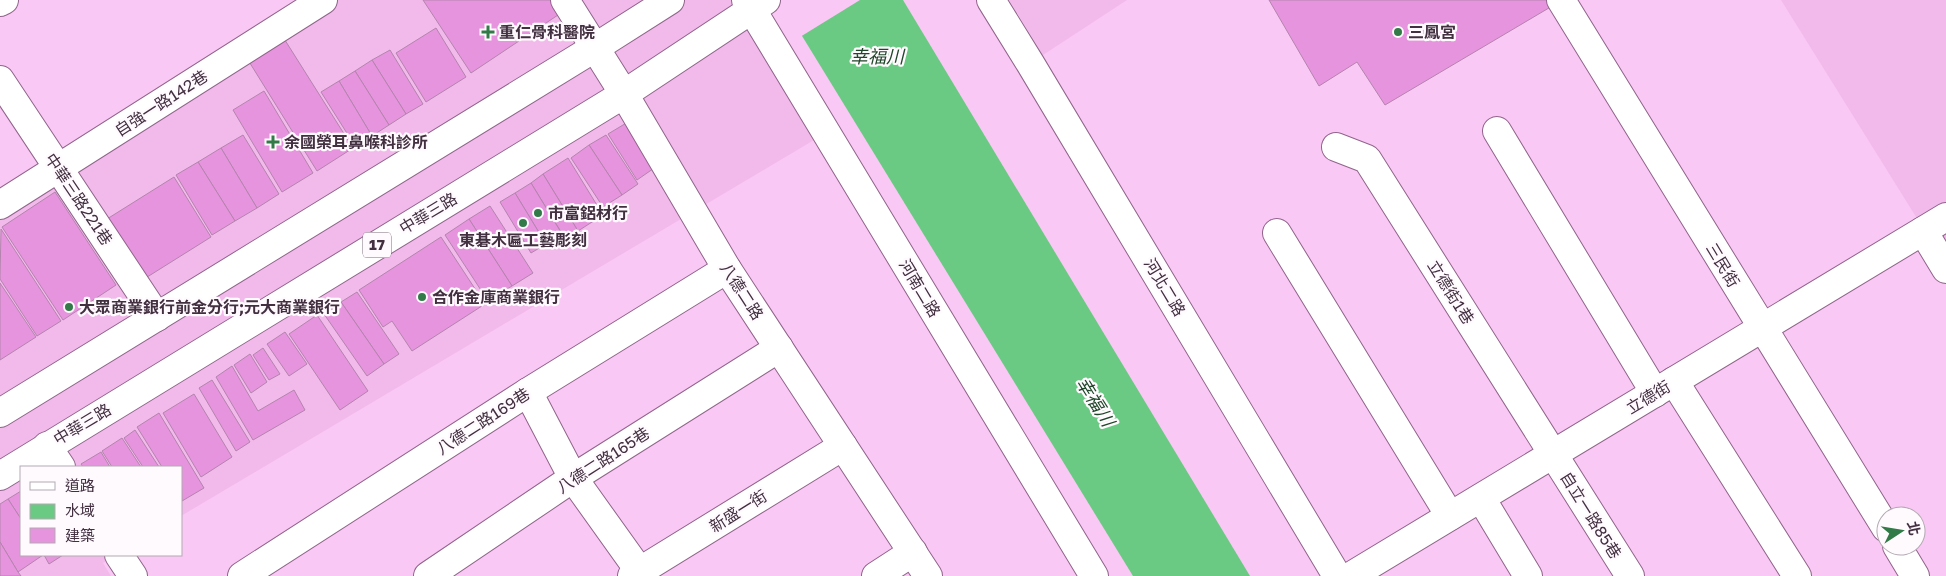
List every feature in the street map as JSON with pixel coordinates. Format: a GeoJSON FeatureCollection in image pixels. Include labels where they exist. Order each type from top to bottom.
{"type":"FeatureCollection","features":[{"type":"Feature","properties":{"kind":"street"},"geometry":{"type":"LineString","coordinates":[[0,2],[4,0]]}},
{"type":"Feature","properties":{"kind":"street","name":"自強一路142巷"},"geometry":{"type":"LineString","coordinates":[[0,205],[323,0]]}},
{"type":"Feature","properties":{"kind":"street","name":"八德二路"},"geometry":{"type":"LineString","coordinates":[[565,0],[596,47],[727,269],[928,576]]}},
{"type":"Feature","properties":{"kind":"street"},"geometry":{"type":"LineString","coordinates":[[0,413],[158,318],[670,0]]}},
{"type":"Feature","properties":{"kind":"street","name":"河北二路"},"geometry":{"type":"LineString","coordinates":[[991,0],[1036,71],[1337,576]]}},
{"type":"Feature","properties":{"kind":"street","name":"三民街"},"geometry":{"type":"LineString","coordinates":[[1561,0],[1876,512]]}},
{"type":"Feature","properties":{"kind":"street","name":"中華三路"},"geometry":{"type":"LineString","coordinates":[[28,466],[54,457],[624,94],[754,3]]}},
{"type":"Feature","properties":{"kind":"street","name":"河南二路"},"geometry":{"type":"LineString","coordinates":[[754,3],[1094,576]]}},
{"type":"Feature","properties":{"kind":"street","name":"中華三路221巷"},"geometry":{"type":"LineString","coordinates":[[0,80],[158,318]]}},
{"type":"Feature","properties":{"kind":"street"},"geometry":{"type":"LineString","coordinates":[[1497,131],[1665,387],[1797,576]]}},
{"type":"Feature","properties":{"kind":"street","name":"立德街1巷"},"geometry":{"type":"LineString","coordinates":[[1336,147],[1367,159],[1553,454]]}},
{"type":"Feature","properties":{"kind":"street"},"geometry":{"type":"LineString","coordinates":[[1935,224],[1946,268]]}},
{"type":"Feature","properties":{"kind":"street","name":"立德街"},"geometry":{"type":"LineString","coordinates":[[1351,576],[1935,224]]}},
{"type":"Feature","properties":{"kind":"street"},"geometry":{"type":"LineString","coordinates":[[1277,233],[1450,516]]}},
{"type":"Feature","properties":{"kind":"street","name":"八德二路169巷"},"geometry":{"type":"LineString","coordinates":[[242,576],[528,392],[727,269]]}},
{"type":"Feature","properties":{"kind":"street","name":"八德二路165巷"},"geometry":{"type":"LineString","coordinates":[[428,576],[573,478],[779,348]]}},
{"type":"Feature","properties":{"kind":"street"},"geometry":{"type":"LineString","coordinates":[[528,392],[573,478],[638,574]]}},
{"type":"Feature","properties":{"kind":"street","name":"新盛一街"},"geometry":{"type":"LineString","coordinates":[[638,574],[843,446]]}},
{"type":"Feature","properties":{"kind":"street","name":"自立一路85巷"},"geometry":{"type":"LineString","coordinates":[[1553,454],[1630,576]]}},
{"type":"Feature","properties":{"kind":"street","name":"中華三路"},"geometry":{"type":"LineString","coordinates":[[0,476],[20,469]]}},
{"type":"Feature","properties":{"kind":"street"},"geometry":{"type":"LineString","coordinates":[[1481,498],[1528,576]]}},
{"type":"Feature","properties":{"kind":"street"},"geometry":{"type":"LineString","coordinates":[[876,576],[913,552]]}},
{"type":"Feature","properties":{"kind":"street"},"geometry":{"type":"LineString","coordinates":[[120,556],[133,576]]}},
{"type":"Feature","properties":{"kind":"street"},"geometry":{"type":"LineString","coordinates":[[1903,556],[1915,576]]}},
{"type":"Feature","properties":{"kind":"shaded area"},"geometry":{"type":"Polygon","coordinates":[[[314,0],[731,0],[814,140],[182,515],[182,466],[20,466],[20,556],[115,556],[103,563],[111,576],[0,576],[0,200],[314,0]]]}},
{"type":"Feature","properties":{"kind":"shaded area"},"geometry":{"type":"Polygon","coordinates":[[[1009,0],[1127,0],[1043,55],[1009,0]]]}},
{"type":"Feature","properties":{"kind":"shaded area"},"geometry":{"type":"Polygon","coordinates":[[[1781,0],[1946,0],[1946,265],[1781,0]]]}},
{"type":"Feature","properties":{"kind":"water","name":"幸福川"},"geometry":{"type":"Polygon","coordinates":[[[780,0],[903,0],[1250,576],[1133,576],[780,0]]]}},
{"type":"Feature","properties":{"kind":"pier"},"geometry":{"type":"Polygon","coordinates":[[[777,0],[860,0],[800,37],[777,0]]]}},
{"type":"Feature","properties":{"kind":"building","name":"重仁骨科醫院"},"geometry":{"type":"Polygon","coordinates":[[[423,0],[553,0],[561,13],[471,73],[423,0]]]}},
{"type":"Feature","properties":{"kind":"building","name":"三鳳宮"},"geometry":{"type":"Polygon","coordinates":[[[1269,0],[1558,0],[1559,2],[1385,105],[1357,62],[1319,86],[1269,0]]]}},
{"type":"Feature","properties":{"kind":"building"},"geometry":{"type":"Polygon","coordinates":[[[436,28],[466,77],[426,102],[396,53],[436,28]]]}},
{"type":"Feature","properties":{"kind":"building"},"geometry":{"type":"Polygon","coordinates":[[[283,37],[353,148],[317,171],[248,60],[283,37]]]}},
{"type":"Feature","properties":{"kind":"building"},"geometry":{"type":"Polygon","coordinates":[[[390,50],[423,104],[406,114],[372,60],[390,50]]]}},
{"type":"Feature","properties":{"kind":"building"},"geometry":{"type":"Polygon","coordinates":[[[372,60],[406,114],[389,125],[355,71],[372,60]]]}},
{"type":"Feature","properties":{"kind":"building"},"geometry":{"type":"Polygon","coordinates":[[[355,71],[389,125],[372,136],[339,81],[355,71]]]}},
{"type":"Feature","properties":{"kind":"building"},"geometry":{"type":"Polygon","coordinates":[[[339,81],[372,136],[355,146],[321,92],[339,81]]]}},
{"type":"Feature","properties":{"kind":"building","name":"余國榮耳鼻喉科診所"},"geometry":{"type":"Polygon","coordinates":[[[264,91],[313,173],[282,192],[233,110],[264,91]]]}},
{"type":"Feature","properties":{"kind":"building"},"geometry":{"type":"Polygon","coordinates":[[[633,119],[660,164],[637,180],[608,134],[633,119]]]}},
{"type":"Feature","properties":{"kind":"building"},"geometry":{"type":"Polygon","coordinates":[[[243,135],[279,194],[257,208],[221,148],[243,135]]]}},
{"type":"Feature","properties":{"kind":"building"},"geometry":{"type":"Polygon","coordinates":[[[606,135],[638,184],[622,195],[589,145],[606,135]]]}},
{"type":"Feature","properties":{"kind":"building"},"geometry":{"type":"Polygon","coordinates":[[[589,145],[622,195],[603,207],[571,158],[589,145]]]}},
{"type":"Feature","properties":{"kind":"building"},"geometry":{"type":"Polygon","coordinates":[[[221,148],[257,208],[235,221],[198,162],[221,148]]]}},
{"type":"Feature","properties":{"kind":"building"},"geometry":{"type":"Polygon","coordinates":[[[568,158],[603,215],[578,231],[543,174],[568,158]]]}},
{"type":"Feature","properties":{"kind":"building"},"geometry":{"type":"Polygon","coordinates":[[[198,162],[235,221],[212,235],[176,175],[198,162]]]}},
{"type":"Feature","properties":{"kind":"building"},"geometry":{"type":"Polygon","coordinates":[[[543,174],[578,231],[566,240],[531,183],[543,174]]]}},
{"type":"Feature","properties":{"kind":"building"},"geometry":{"type":"Polygon","coordinates":[[[174,177],[211,237],[144,279],[107,219],[174,177]]]}},
{"type":"Feature","properties":{"kind":"building","name":"市富鋁材行"},"geometry":{"type":"Polygon","coordinates":[[[531,183],[562,234],[546,244],[515,193],[531,183]]]}},
{"type":"Feature","properties":{"kind":"building"},"geometry":{"type":"Polygon","coordinates":[[[55,192],[116,285],[63,320],[2,227],[55,192]]]}},
{"type":"Feature","properties":{"kind":"building","name":"東碁木匾工藝彫刻"},"geometry":{"type":"Polygon","coordinates":[[[515,193],[546,244],[531,253],[500,202],[515,193]]]}},
{"type":"Feature","properties":{"kind":"building"},"geometry":{"type":"Polygon","coordinates":[[[490,206],[533,273],[512,286],[469,219],[490,206]]]}},
{"type":"Feature","properties":{"kind":"building"},"geometry":{"type":"Polygon","coordinates":[[[469,219],[512,286],[488,301],[445,235],[469,219]]]}},
{"type":"Feature","properties":{"kind":"building"},"geometry":{"type":"Polygon","coordinates":[[[1,229],[61,321],[37,336],[0,279],[1,229]]]}},
{"type":"Feature","properties":{"kind":"building","name":"合作金庫商業銀行"},"geometry":{"type":"Polygon","coordinates":[[[441,237],[485,304],[412,351],[392,321],[383,327],[359,290],[441,237]]]}},
{"type":"Feature","properties":{"kind":"building"},"geometry":{"type":"Polygon","coordinates":[[[0,283],[36,337],[0,360],[0,283]]]}},
{"type":"Feature","properties":{"kind":"building"},"geometry":{"type":"Polygon","coordinates":[[[357,292],[399,354],[384,364],[341,302],[357,292]]]}},
{"type":"Feature","properties":{"kind":"building"},"geometry":{"type":"Polygon","coordinates":[[[341,302],[384,364],[367,376],[324,314],[341,302]]]}},
{"type":"Feature","properties":{"kind":"building"},"geometry":{"type":"Polygon","coordinates":[[[317,315],[368,391],[340,410],[289,334],[317,315]]]}},
{"type":"Feature","properties":{"kind":"building"},"geometry":{"type":"Polygon","coordinates":[[[285,332],[307,364],[289,376],[267,344],[285,332]]]}},
{"type":"Feature","properties":{"kind":"building"},"geometry":{"type":"Polygon","coordinates":[[[263,348],[280,374],[269,380],[253,355],[263,348]]]}},
{"type":"Feature","properties":{"kind":"building"},"geometry":{"type":"Polygon","coordinates":[[[250,354],[267,382],[251,393],[234,365],[250,354]]]}},
{"type":"Feature","properties":{"kind":"building"},"geometry":{"type":"Polygon","coordinates":[[[232,366],[258,411],[294,390],[305,410],[253,440],[216,377],[232,366]]]}},
{"type":"Feature","properties":{"kind":"building"},"geometry":{"type":"Polygon","coordinates":[[[212,380],[250,442],[236,451],[199,388],[212,380]]]}},
{"type":"Feature","properties":{"kind":"building"},"geometry":{"type":"Polygon","coordinates":[[[194,394],[232,457],[201,477],[163,413],[194,394]]]}},
{"type":"Feature","properties":{"kind":"building"},"geometry":{"type":"Polygon","coordinates":[[[159,413],[204,488],[182,501],[182,466],[161,466],[137,427],[159,413]]]}},
{"type":"Feature","properties":{"kind":"building"},"geometry":{"type":"Polygon","coordinates":[[[135,430],[158,466],[142,466],[124,438],[135,430]]]}},
{"type":"Feature","properties":{"kind":"building"},"geometry":{"type":"Polygon","coordinates":[[[122,438],[140,466],[111,466],[102,451],[122,438]]]}},
{"type":"Feature","properties":{"kind":"building"},"geometry":{"type":"Polygon","coordinates":[[[101,452],[109,466],[82,466],[81,464],[101,452]]]}},
{"type":"Feature","properties":{"kind":"building"},"geometry":{"type":"Polygon","coordinates":[[[20,492],[20,517],[8,499],[20,492]]]}},
{"type":"Feature","properties":{"kind":"building"},"geometry":{"type":"Polygon","coordinates":[[[8,499],[20,517],[20,556],[42,556],[18,572],[0,542],[0,504],[8,499]]]}},
{"type":"Feature","properties":{"kind":"building"},"geometry":{"type":"Polygon","coordinates":[[[0,542],[18,572],[21,576],[0,576],[0,542]]]}},
{"type":"Feature","properties":{"kind":"building"},"geometry":{"type":"Polygon","coordinates":[[[45,556],[61,556],[49,564],[45,556]]]}},
{"type":"Feature","properties":{"kind":"place","name":"重仁骨科醫院"},"geometry":{"type":"Point","coordinates":[488,32]}},
{"type":"Feature","properties":{"kind":"place","name":"三鳳宮"},"geometry":{"type":"Point","coordinates":[1398,32]}},
{"type":"Feature","properties":{"kind":"place","name":"余國榮耳鼻喉科診所"},"geometry":{"type":"Point","coordinates":[273,142]}},
{"type":"Feature","properties":{"kind":"place","name":"市富鋁材行"},"geometry":{"type":"Point","coordinates":[538,213]}},
{"type":"Feature","properties":{"kind":"place","name":"東碁木匾工藝彫刻"},"geometry":{"type":"Point","coordinates":[523,223]}},
{"type":"Feature","properties":{"kind":"place","name":"合作金庫商業銀行"},"geometry":{"type":"Point","coordinates":[422,297]}},
{"type":"Feature","properties":{"kind":"place","name":"大眾商業銀行前金分行;元大商業銀行"},"geometry":{"type":"Point","coordinates":[69,307]}}]}
